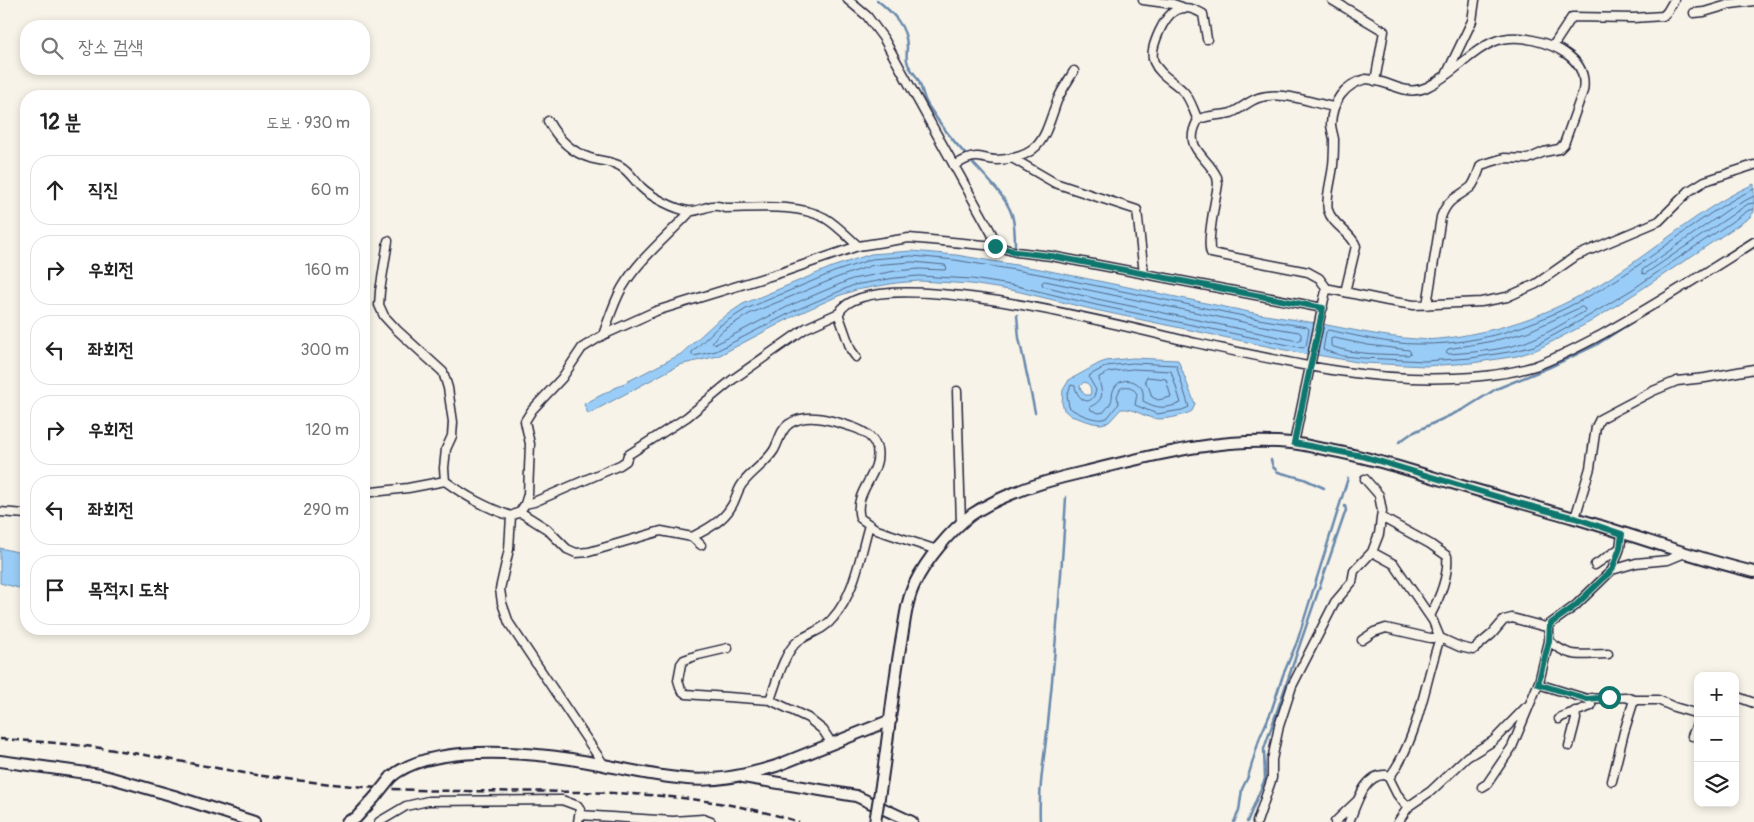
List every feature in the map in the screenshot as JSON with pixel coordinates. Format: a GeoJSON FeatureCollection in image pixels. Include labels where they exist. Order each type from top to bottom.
{"type":"FeatureCollection","features":[{"type":"Feature","properties":{"kind":"main road"},"geometry":{"type":"LineString","coordinates":[[876,822],[898,657],[914,583],[937,550],[971,516],[986,507],[1050,480],[1200,446],[1244,442],[1294,443],[1362,456],[1754,572]]}},
{"type":"Feature","properties":{"kind":"main road"},"geometry":{"type":"LineString","coordinates":[[348,822],[356,818],[391,776],[401,768],[419,760],[449,754],[499,753],[569,759],[638,773],[687,780],[708,780],[737,776],[776,766],[891,720]]}},
{"type":"Feature","properties":{"kind":"main road"},"geometry":{"type":"LineString","coordinates":[[0,761],[101,775],[254,822]]}},
{"type":"Feature","properties":{"kind":"main road"},"geometry":{"type":"LineString","coordinates":[[737,776],[856,796],[912,822]]}},
{"type":"Feature","properties":{"kind":"street"},"geometry":{"type":"LineString","coordinates":[[848,0],[867,16],[884,39],[992,234],[995,246]]}},
{"type":"Feature","properties":{"kind":"street"},"geometry":{"type":"LineString","coordinates":[[1143,0],[1198,10],[1203,14],[1206,39]]}},
{"type":"Feature","properties":{"kind":"street"},"geometry":{"type":"LineString","coordinates":[[1332,0],[1384,31],[1375,80]]}},
{"type":"Feature","properties":{"kind":"street"},"geometry":{"type":"LineString","coordinates":[[1446,77],[1472,21],[1475,0]]}},
{"type":"Feature","properties":{"kind":"street"},"geometry":{"type":"LineString","coordinates":[[1553,46],[1572,17],[1633,18],[1663,16],[1674,0]]}},
{"type":"Feature","properties":{"kind":"street"},"geometry":{"type":"LineString","coordinates":[[1694,13],[1704,12],[1729,2],[1754,1]]}},
{"type":"Feature","properties":{"kind":"street"},"geometry":{"type":"LineString","coordinates":[[1182,7],[1172,11],[1166,18],[1157,37],[1152,56],[1162,74],[1182,90],[1188,98],[1198,120]]}},
{"type":"Feature","properties":{"kind":"street"},"geometry":{"type":"LineString","coordinates":[[1345,292],[1356,246],[1354,240],[1334,220],[1328,211],[1334,154],[1332,124],[1337,98],[1344,90],[1356,82],[1367,79],[1408,91],[1426,87],[1446,77],[1486,44],[1498,39],[1518,38],[1553,46],[1574,59],[1579,65],[1585,82],[1564,144],[1559,149],[1544,152],[1528,159],[1504,158],[1480,165],[1475,181],[1471,186],[1455,196],[1445,206],[1440,217],[1427,305]]}},
{"type":"Feature","properties":{"kind":"street"},"geometry":{"type":"LineString","coordinates":[[954,166],[961,161],[976,156],[994,160],[1012,158],[1026,153],[1040,144],[1061,92],[1074,71]]}},
{"type":"Feature","properties":{"kind":"street"},"geometry":{"type":"LineString","coordinates":[[1328,290],[1319,278],[1308,272],[1211,253],[1209,237],[1218,184],[1216,174],[1193,146],[1192,134],[1198,120],[1203,117],[1234,112],[1255,99],[1271,96],[1334,107]]}},
{"type":"Feature","properties":{"kind":"street"},"geometry":{"type":"LineString","coordinates":[[548,121],[566,145],[589,158],[620,166],[642,189],[655,198],[690,212],[718,206],[725,208],[794,209],[810,212],[826,219],[858,246]]}},
{"type":"Feature","properties":{"kind":"street"},"geometry":{"type":"LineString","coordinates":[[1012,158],[1055,183],[1137,210],[1144,274]]}},
{"type":"Feature","properties":{"kind":"street"},"geometry":{"type":"LineString","coordinates":[[1328,290],[1402,304],[1427,305],[1494,301],[1519,293],[1547,278],[1576,256],[1660,221],[1689,191],[1705,181],[1754,165]]}},
{"type":"Feature","properties":{"kind":"street"},"geometry":{"type":"LineString","coordinates":[[603,334],[621,289],[636,268],[659,242],[690,212]]}},
{"type":"Feature","properties":{"kind":"street"},"geometry":{"type":"LineString","coordinates":[[370,492],[445,481],[468,498],[486,508],[510,516],[520,512],[528,494],[530,461],[530,444],[525,421],[532,410],[562,378],[582,348],[603,334],[656,311],[775,275],[858,246],[910,238],[995,246],[1016,252],[1051,256],[1323,308]]}},
{"type":"Feature","properties":{"kind":"street"},"geometry":{"type":"LineString","coordinates":[[388,241],[379,305],[384,316],[397,330],[444,372],[448,388],[453,422],[452,436],[446,449],[445,481]]}},
{"type":"Feature","properties":{"kind":"street"},"geometry":{"type":"LineString","coordinates":[[525,504],[534,502],[620,465],[626,461],[628,455],[687,417],[732,380],[789,339],[806,328],[839,313],[842,308],[855,299],[878,294],[938,292],[1012,303],[1311,364],[1338,372],[1421,380],[1469,378],[1502,374],[1535,366],[1559,356],[1631,318],[1754,242]]}},
{"type":"Feature","properties":{"kind":"street"},"geometry":{"type":"LineString","coordinates":[[1294,443],[1326,291],[1328,290]]}},
{"type":"Feature","properties":{"kind":"street"},"geometry":{"type":"LineString","coordinates":[[839,313],[851,350],[856,357]]}},
{"type":"Feature","properties":{"kind":"street"},"geometry":{"type":"LineString","coordinates":[[1575,518],[1590,468],[1596,427],[1600,419],[1653,391],[1677,381],[1754,369]]}},
{"type":"Feature","properties":{"kind":"street"},"geometry":{"type":"LineString","coordinates":[[957,391],[961,524]]}},
{"type":"Feature","properties":{"kind":"street"},"geometry":{"type":"LineString","coordinates":[[692,537],[723,517],[730,509],[741,485],[774,450],[783,430],[789,424],[801,419],[821,418],[859,428],[870,438],[876,447],[875,466],[858,504],[860,518],[878,530],[937,550]]}},
{"type":"Feature","properties":{"kind":"street"},"geometry":{"type":"LineString","coordinates":[[1256,822],[1272,778],[1272,760],[1279,726],[1292,686],[1335,602],[1352,582],[1354,570],[1372,552],[1379,534],[1382,511],[1380,495],[1365,479]]}},
{"type":"Feature","properties":{"kind":"street"},"geometry":{"type":"LineString","coordinates":[[0,512],[20,514]]}},
{"type":"Feature","properties":{"kind":"street"},"geometry":{"type":"LineString","coordinates":[[520,512],[547,529],[567,549],[576,553],[599,549],[661,531],[692,537],[701,545]]}},
{"type":"Feature","properties":{"kind":"street"},"geometry":{"type":"LineString","coordinates":[[510,516],[509,549],[500,589],[502,603],[509,623],[604,765]]}},
{"type":"Feature","properties":{"kind":"street"},"geometry":{"type":"LineString","coordinates":[[1381,517],[1430,544],[1447,556],[1448,564],[1445,576],[1430,616]]}},
{"type":"Feature","properties":{"kind":"street"},"geometry":{"type":"LineString","coordinates":[[770,700],[789,651],[798,642],[826,626],[840,608],[856,572],[868,525]]}},
{"type":"Feature","properties":{"kind":"street"},"geometry":{"type":"LineString","coordinates":[[1362,640],[1374,632],[1386,628],[1430,638],[1440,638],[1460,647],[1473,650],[1492,634],[1504,620],[1512,618],[1546,627],[1575,606],[1612,570],[1620,548],[1622,534]]}},
{"type":"Feature","properties":{"kind":"street"},"geometry":{"type":"LineString","coordinates":[[1595,565],[1620,548]]}},
{"type":"Feature","properties":{"kind":"street"},"geometry":{"type":"LineString","coordinates":[[1372,552],[1394,564],[1430,616],[1440,638],[1433,657],[1424,697],[1403,757],[1389,778]]}},
{"type":"Feature","properties":{"kind":"street"},"geometry":{"type":"LineString","coordinates":[[1612,570],[1636,563],[1668,560],[1685,553]]}},
{"type":"Feature","properties":{"kind":"street"},"geometry":{"type":"LineString","coordinates":[[1482,787],[1487,784],[1512,747],[1538,684],[1549,641],[1550,624]]}},
{"type":"Feature","properties":{"kind":"street"},"geometry":{"type":"LineString","coordinates":[[1549,641],[1570,654],[1608,654]]}},
{"type":"Feature","properties":{"kind":"street"},"geometry":{"type":"LineString","coordinates":[[728,648],[684,660],[681,664],[678,680],[681,690],[686,694],[693,695],[770,700],[808,718],[822,730],[832,744]]}},
{"type":"Feature","properties":{"kind":"street"},"geometry":{"type":"LineString","coordinates":[[1538,684],[1587,699],[1625,697],[1634,700],[1658,700],[1694,713]]}},
{"type":"Feature","properties":{"kind":"street"},"geometry":{"type":"LineString","coordinates":[[1739,697],[1754,703]]}},
{"type":"Feature","properties":{"kind":"street"},"geometry":{"type":"LineString","coordinates":[[1559,719],[1591,706],[1591,698]]}},
{"type":"Feature","properties":{"kind":"street"},"geometry":{"type":"LineString","coordinates":[[1612,781],[1634,700]]}},
{"type":"Feature","properties":{"kind":"street"},"geometry":{"type":"LineString","coordinates":[[1398,822],[1408,808],[1431,791],[1467,757],[1493,741],[1529,704]]}},
{"type":"Feature","properties":{"kind":"street"},"geometry":{"type":"LineString","coordinates":[[1569,746],[1576,719],[1575,711]]}},
{"type":"Feature","properties":{"kind":"street"},"geometry":{"type":"LineString","coordinates":[[1692,736],[1694,731]]}},
{"type":"Feature","properties":{"kind":"street"},"geometry":{"type":"LineString","coordinates":[[1349,822],[1365,787],[1373,777],[1382,774],[1389,778],[1397,794],[1408,808]]}},
{"type":"Feature","properties":{"kind":"street"},"geometry":{"type":"LineString","coordinates":[[1335,822],[1360,798]]}},
{"type":"Feature","properties":{"kind":"street"},"geometry":{"type":"LineString","coordinates":[[379,822],[406,806],[428,800],[562,800],[578,806],[580,809],[579,819],[672,821],[703,819],[711,822]]}},
{"type":"Feature","properties":{"kind":"water"},"geometry":{"type":"Polygon","coordinates":[[[1754,184],[1754,212],[1749,218],[1590,322],[1536,350],[1517,356],[1472,363],[1425,366],[1363,363],[1317,355],[1322,324],[1392,337],[1431,339],[1461,336],[1520,322],[1560,306],[1599,285],[1708,209],[1754,184]]]}},
{"type":"Feature","properties":{"kind":"water"},"geometry":{"type":"Polygon","coordinates":[[[912,251],[956,255],[1040,269],[1259,314],[1315,323],[1309,355],[1095,310],[1016,291],[971,284],[919,281],[856,290],[838,296],[796,315],[718,356],[679,365],[588,414],[584,404],[681,354],[716,322],[743,304],[832,267],[871,254],[912,251]]]}},
{"type":"Feature","properties":{"kind":"water"},"geometry":{"type":"Polygon","coordinates":[[[1133,358],[1178,360],[1195,404],[1192,411],[1172,418],[1156,419],[1121,409],[1109,422],[1101,424],[1071,416],[1064,410],[1062,403],[1063,390],[1069,380],[1106,361],[1133,358]],[[1084,382],[1080,386],[1081,390],[1085,395],[1090,395],[1090,387],[1084,382]]]}},
{"type":"Feature","properties":{"kind":"water"},"geometry":{"type":"Polygon","coordinates":[[[0,548],[20,553],[20,588],[0,583],[0,548]]]}},
{"type":"Feature","properties":{"kind":"waterway"},"geometry":{"type":"LineString","coordinates":[[877,0],[898,20],[904,32],[907,61],[918,80],[927,104],[967,156]]}},
{"type":"Feature","properties":{"kind":"waterway"},"geometry":{"type":"LineString","coordinates":[[970,160],[1005,200],[1014,223],[1015,246]]}},
{"type":"Feature","properties":{"kind":"waterway"},"geometry":{"type":"LineString","coordinates":[[1017,315],[1019,338],[1035,412]]}},
{"type":"Feature","properties":{"kind":"waterway"},"geometry":{"type":"LineString","coordinates":[[1399,442],[1412,433],[1464,409],[1496,389],[1550,367],[1596,345],[1640,317]]}},
{"type":"Feature","properties":{"kind":"waterway"},"geometry":{"type":"LineString","coordinates":[[1271,460],[1273,467],[1278,472],[1304,479],[1324,488]]}},
{"type":"Feature","properties":{"kind":"waterway"},"geometry":{"type":"LineString","coordinates":[[1234,822],[1239,811],[1242,789],[1248,777],[1260,737],[1297,642],[1348,478]]}},
{"type":"Feature","properties":{"kind":"waterway"},"geometry":{"type":"LineString","coordinates":[[1040,822],[1041,781],[1054,659],[1066,497]]}},
{"type":"Feature","properties":{"kind":"waterway"},"geometry":{"type":"LineString","coordinates":[[1247,822],[1265,779],[1264,749],[1346,510],[1345,506]]}},
{"type":"Feature","properties":{"kind":"railway"},"geometry":{"type":"LineString","coordinates":[[0,739],[93,747],[256,775],[351,786],[419,790],[638,794],[692,799],[746,808],[799,822]]}},
{"type":"Feature","properties":{"kind":"route"},"geometry":{"type":"LineString","coordinates":[[995,246],[1016,252],[1051,256],[1323,308],[1294,443],[1362,456],[1575,518],[1622,534],[1620,548],[1612,570],[1575,606],[1550,624],[1549,641],[1538,684],[1587,699],[1609,697]]}}]}
